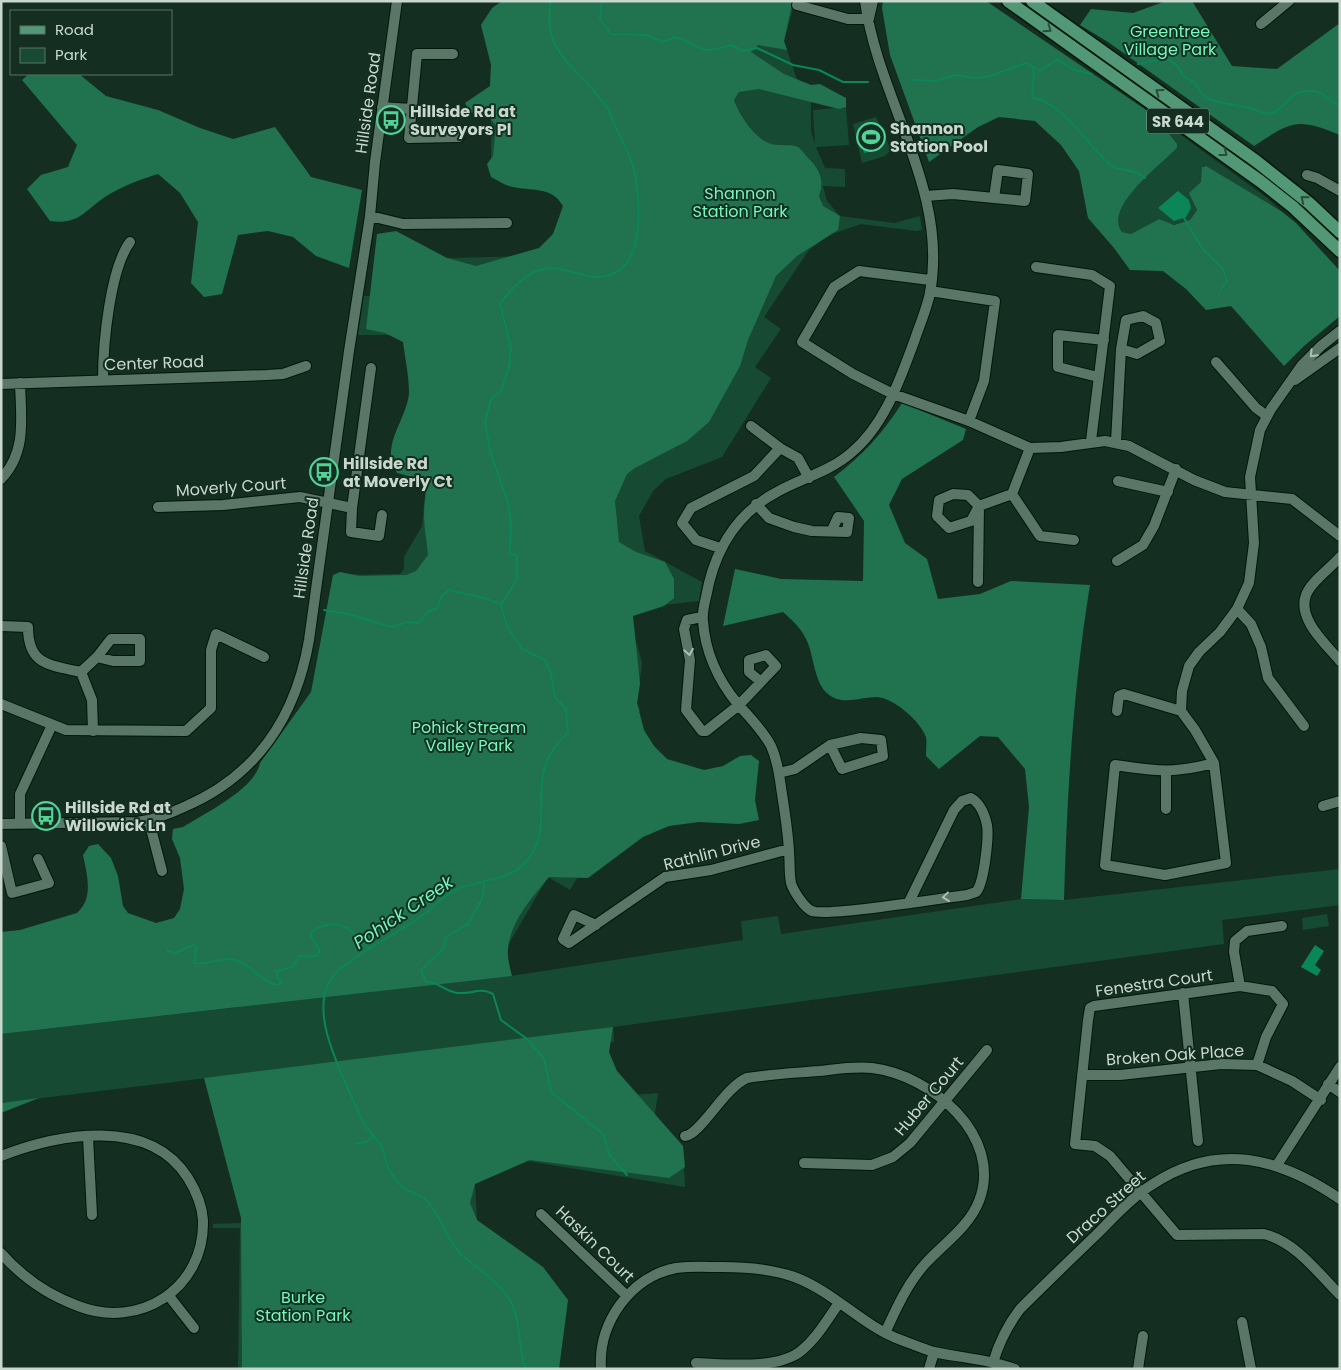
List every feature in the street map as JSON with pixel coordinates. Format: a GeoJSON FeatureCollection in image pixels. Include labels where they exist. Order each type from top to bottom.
{"type":"FeatureCollection","features":[{"type":"Feature","properties":{"kind":"main road","name":"SR 644"},"geometry":{"type":"LineString","coordinates":[[1008,1],[1260,181],[1294,207],[1340,251]]}},
{"type":"Feature","properties":{"kind":"main road","name":"SR 644"},"geometry":{"type":"LineString","coordinates":[[1032,1],[1256,161],[1309,203],[1340,232]]}},
{"type":"Feature","properties":{"kind":"street","name":"Hillside Road"},"geometry":{"type":"LineString","coordinates":[[1,824],[106,824],[149,821],[198,801],[230,780],[256,756],[283,719],[299,684],[306,656],[370,216],[382,107],[397,1]]}},
{"type":"Feature","properties":{"kind":"street"},"geometry":{"type":"LineString","coordinates":[[865,1],[878,56],[926,196],[932,237],[930,291],[893,394],[876,426],[864,441],[840,462],[809,478],[792,484],[756,504],[720,548],[710,572],[702,617],[706,642],[714,666],[729,692],[764,733],[775,755],[789,849],[791,884],[807,909],[814,912],[909,902],[973,894],[980,886],[987,825],[976,801],[967,799],[957,806],[951,815],[909,902]]}},
{"type":"Feature","properties":{"kind":"street"},"geometry":{"type":"LineString","coordinates":[[869,19],[873,1]]}},
{"type":"Feature","properties":{"kind":"street"},"geometry":{"type":"LineString","coordinates":[[1261,24],[1289,1]]}},
{"type":"Feature","properties":{"kind":"street"},"geometry":{"type":"LineString","coordinates":[[797,5],[848,19],[869,19]]}},
{"type":"Feature","properties":{"kind":"street"},"geometry":{"type":"LineString","coordinates":[[453,54],[417,54],[409,138],[460,137]]}},
{"type":"Feature","properties":{"kind":"street"},"geometry":{"type":"LineString","coordinates":[[382,107],[411,109]]}},
{"type":"Feature","properties":{"kind":"street"},"geometry":{"type":"LineString","coordinates":[[1307,175],[1317,178],[1340,191]]}},
{"type":"Feature","properties":{"kind":"street"},"geometry":{"type":"LineString","coordinates":[[926,196],[953,194],[994,198]]}},
{"type":"Feature","properties":{"kind":"street"},"geometry":{"type":"LineString","coordinates":[[370,216],[403,224],[507,223]]}},
{"type":"Feature","properties":{"kind":"street"},"geometry":{"type":"LineString","coordinates":[[103,379],[103,353],[118,263],[130,242]]}},
{"type":"Feature","properties":{"kind":"street"},"geometry":{"type":"LineString","coordinates":[[1036,267],[1092,275],[1110,286],[1091,441]]}},
{"type":"Feature","properties":{"kind":"street"},"geometry":{"type":"LineString","coordinates":[[930,280],[860,271],[834,287],[802,342],[853,374],[893,394],[969,420],[1030,448],[1061,447],[1091,441],[1116,442],[1129,446],[1194,480],[1224,492],[1250,493],[1292,499],[1340,536]]}},
{"type":"Feature","properties":{"kind":"street"},"geometry":{"type":"LineString","coordinates":[[930,291],[995,301],[984,381],[969,420]]}},
{"type":"Feature","properties":{"kind":"street"},"geometry":{"type":"LineString","coordinates":[[1180,711],[1183,685],[1189,666],[1199,652],[1220,632],[1237,609],[1249,584],[1254,558],[1250,493],[1252,460],[1260,430],[1267,416],[1302,365],[1340,331]]}},
{"type":"Feature","properties":{"kind":"street"},"geometry":{"type":"LineString","coordinates":[[1098,377],[1058,368],[1058,335],[1104,340]]}},
{"type":"Feature","properties":{"kind":"street"},"geometry":{"type":"LineString","coordinates":[[1116,442],[1121,349]]}},
{"type":"Feature","properties":{"kind":"street"},"geometry":{"type":"LineString","coordinates":[[1292,382],[1338,354]]}},
{"type":"Feature","properties":{"kind":"street"},"geometry":{"type":"LineString","coordinates":[[1216,362],[1256,408],[1267,416]]}},
{"type":"Feature","properties":{"kind":"street","name":"Center Road"},"geometry":{"type":"LineString","coordinates":[[1,384],[103,379],[267,375],[289,373],[306,366]]}},
{"type":"Feature","properties":{"kind":"street"},"geometry":{"type":"LineString","coordinates":[[371,368],[352,508],[351,532],[379,536],[382,515]]}},
{"type":"Feature","properties":{"kind":"street"},"geometry":{"type":"LineString","coordinates":[[1,479],[14,461],[21,442],[20,384]]}},
{"type":"Feature","properties":{"kind":"street"},"geometry":{"type":"LineString","coordinates":[[751,426],[780,448],[798,458],[809,478]]}},
{"type":"Feature","properties":{"kind":"street"},"geometry":{"type":"LineString","coordinates":[[720,548],[696,540],[682,523],[691,508],[754,476],[780,448]]}},
{"type":"Feature","properties":{"kind":"street"},"geometry":{"type":"LineString","coordinates":[[978,582],[978,506],[1012,494],[1030,448]]}},
{"type":"Feature","properties":{"kind":"street"},"geometry":{"type":"LineString","coordinates":[[1117,561],[1143,546],[1176,470]]}},
{"type":"Feature","properties":{"kind":"street"},"geometry":{"type":"LineString","coordinates":[[1118,481],[1168,492]]}},
{"type":"Feature","properties":{"kind":"street"},"geometry":{"type":"LineString","coordinates":[[1012,494],[1040,536],[1074,540]]}},
{"type":"Feature","properties":{"kind":"street","name":"Moverly Court"},"geometry":{"type":"LineString","coordinates":[[158,507],[223,506],[284,497],[300,497],[352,508]]}},
{"type":"Feature","properties":{"kind":"street"},"geometry":{"type":"LineString","coordinates":[[756,504],[769,518],[794,527],[812,531],[832,530]]}},
{"type":"Feature","properties":{"kind":"street"},"geometry":{"type":"LineString","coordinates":[[1340,557],[1306,594],[1304,608],[1309,622],[1340,661]]}},
{"type":"Feature","properties":{"kind":"street"},"geometry":{"type":"LineString","coordinates":[[1237,609],[1251,624],[1261,647],[1268,678],[1304,726]]}},
{"type":"Feature","properties":{"kind":"street"},"geometry":{"type":"LineString","coordinates":[[702,617],[688,619],[685,623],[690,660],[686,710],[704,732],[739,705],[760,681]]}},
{"type":"Feature","properties":{"kind":"street"},"geometry":{"type":"LineString","coordinates":[[1,626],[28,628],[28,644],[35,658],[59,667],[81,672]]}},
{"type":"Feature","properties":{"kind":"street"},"geometry":{"type":"LineString","coordinates":[[1,704],[66,730],[186,732],[211,708],[211,650],[216,634],[264,657]]}},
{"type":"Feature","properties":{"kind":"street"},"geometry":{"type":"LineString","coordinates":[[81,672],[97,657]]}},
{"type":"Feature","properties":{"kind":"street"},"geometry":{"type":"LineString","coordinates":[[81,672],[92,700],[93,731]]}},
{"type":"Feature","properties":{"kind":"street"},"geometry":{"type":"LineString","coordinates":[[1117,711],[1119,696],[1124,694],[1180,711],[1195,730],[1214,763],[1226,863],[1165,875],[1105,866],[1115,765],[1166,772],[1185,771],[1214,763]]}},
{"type":"Feature","properties":{"kind":"street"},"geometry":{"type":"LineString","coordinates":[[20,824],[20,794],[52,725]]}},
{"type":"Feature","properties":{"kind":"street"},"geometry":{"type":"LineString","coordinates":[[779,773],[795,769],[830,745],[862,738],[881,740],[884,756],[842,769],[830,745]]}},
{"type":"Feature","properties":{"kind":"street"},"geometry":{"type":"LineString","coordinates":[[1166,772],[1166,809]]}},
{"type":"Feature","properties":{"kind":"street"},"geometry":{"type":"LineString","coordinates":[[1323,806],[1340,801]]}},
{"type":"Feature","properties":{"kind":"street"},"geometry":{"type":"LineString","coordinates":[[149,821],[162,871]]}},
{"type":"Feature","properties":{"kind":"street"},"geometry":{"type":"LineString","coordinates":[[1,846],[12,893],[49,883],[38,860]]}},
{"type":"Feature","properties":{"kind":"street","name":"Rathlin Drive"},"geometry":{"type":"LineString","coordinates":[[596,925],[666,877],[711,870],[789,849]]}},
{"type":"Feature","properties":{"kind":"street"},"geometry":{"type":"LineString","coordinates":[[1240,986],[1234,952],[1235,941],[1247,931],[1282,926]]}},
{"type":"Feature","properties":{"kind":"street","name":"Fenestra Court"},"geometry":{"type":"LineString","coordinates":[[1140,1194],[1110,1156],[1095,1146],[1075,1144],[1090,1008],[1100,1005],[1240,986],[1272,992],[1283,1004],[1276,1021],[1266,1037],[1257,1065]]}},
{"type":"Feature","properties":{"kind":"street"},"geometry":{"type":"LineString","coordinates":[[1183,993],[1198,1141]]}},
{"type":"Feature","properties":{"kind":"street","name":"Huber Court"},"geometry":{"type":"LineString","coordinates":[[804,1163],[858,1166],[881,1163],[904,1149],[987,1050]]}},
{"type":"Feature","properties":{"kind":"street","name":"Broken Oak Place"},"geometry":{"type":"LineString","coordinates":[[1082,1075],[1120,1074],[1191,1066],[1257,1065],[1292,1081],[1321,1100]]}},
{"type":"Feature","properties":{"kind":"street"},"geometry":{"type":"LineString","coordinates":[[1277,1165],[1321,1100],[1328,1084],[1340,1066]]}},
{"type":"Feature","properties":{"kind":"street"},"geometry":{"type":"LineString","coordinates":[[685,1136],[694,1132],[721,1099],[740,1081],[753,1077],[871,1068],[892,1071],[914,1080],[944,1102],[969,1125],[979,1144],[984,1165],[982,1192],[969,1218],[924,1265],[911,1282],[884,1333]]}},
{"type":"Feature","properties":{"kind":"street"},"geometry":{"type":"LineString","coordinates":[[1328,1084],[1340,1092]]}},
{"type":"Feature","properties":{"kind":"street"},"geometry":{"type":"LineString","coordinates":[[1,1156],[59,1140],[112,1136],[137,1139],[161,1150],[182,1168],[195,1190],[201,1208],[202,1237],[188,1274],[169,1296],[135,1312],[120,1314],[90,1311],[63,1300],[34,1283],[1,1253]]}},
{"type":"Feature","properties":{"kind":"street"},"geometry":{"type":"LineString","coordinates":[[88,1137],[92,1215]]}},
{"type":"Feature","properties":{"kind":"street","name":"Draco Street"},"geometry":{"type":"LineString","coordinates":[[993,1362],[998,1345],[1008,1325],[1020,1309],[1140,1194],[1173,1172],[1209,1160],[1238,1159],[1277,1165],[1304,1177],[1340,1199]]}},
{"type":"Feature","properties":{"kind":"street"},"geometry":{"type":"LineString","coordinates":[[1140,1194],[1177,1235],[1264,1234],[1285,1241],[1340,1295]]}},
{"type":"Feature","properties":{"kind":"street","name":"Haskin Court"},"geometry":{"type":"LineString","coordinates":[[541,1214],[627,1296]]}},
{"type":"Feature","properties":{"kind":"street"},"geometry":{"type":"LineString","coordinates":[[601,1369],[601,1348],[606,1330],[614,1314],[627,1296],[650,1279],[675,1269],[745,1267],[774,1271],[796,1278],[839,1303],[884,1333],[934,1352],[993,1362],[1015,1369]]}},
{"type":"Feature","properties":{"kind":"street"},"geometry":{"type":"LineString","coordinates":[[169,1296],[194,1328]]}},
{"type":"Feature","properties":{"kind":"street"},"geometry":{"type":"LineString","coordinates":[[696,1364],[769,1364],[788,1360],[810,1343],[839,1303]]}},
{"type":"Feature","properties":{"kind":"street"},"geometry":{"type":"LineString","coordinates":[[1242,1322],[1251,1369]]}},
{"type":"Feature","properties":{"kind":"street"},"geometry":{"type":"LineString","coordinates":[[1138,1369],[1143,1336]]}},
{"type":"Feature","properties":{"kind":"street"},"geometry":{"type":"LineString","coordinates":[[929,1369],[934,1352]]}},
{"type":"Feature","properties":{"kind":"green space","name":"Pohick Stream Valley Park"},"geometry":{"type":"Polygon","coordinates":[[[502,1],[795,1],[792,4],[784,41],[787,50],[758,45],[751,52],[784,74],[811,85],[820,84],[846,98],[846,107],[839,109],[759,89],[739,92],[734,100],[744,119],[759,137],[771,144],[798,147],[814,165],[820,174],[821,190],[819,196],[823,206],[840,216],[838,230],[797,256],[776,276],[748,340],[740,366],[709,422],[687,441],[627,474],[615,501],[619,542],[636,552],[665,562],[674,579],[674,598],[664,606],[633,616],[640,684],[637,703],[644,730],[654,746],[667,759],[704,770],[723,766],[740,756],[751,755],[759,761],[755,800],[759,820],[739,824],[699,822],[669,826],[643,837],[588,878],[549,877],[523,910],[513,928],[508,952],[512,976],[1,1034],[1,932],[20,930],[77,913],[86,900],[88,886],[83,855],[89,846],[98,844],[111,858],[118,876],[123,906],[128,913],[156,923],[174,918],[180,909],[184,889],[180,858],[172,839],[173,829],[183,827],[216,807],[249,782],[256,773],[260,763],[311,692],[333,575],[340,572],[360,576],[406,575],[416,571],[428,555],[424,521],[426,486],[418,479],[397,473],[392,463],[392,443],[404,413],[409,393],[403,342],[385,333],[366,329],[377,234],[396,231],[447,258],[476,266],[539,248],[553,234],[563,206],[558,199],[546,192],[509,186],[491,177],[487,164],[493,156],[496,126],[490,118],[470,112],[465,103],[490,86],[491,65],[481,25],[492,8],[502,1]]]}},
{"type":"Feature","properties":{"kind":"green space","name":"Pohick Stream Valley Park"},"geometry":{"type":"Polygon","coordinates":[[[795,1],[784,41],[798,83],[811,85],[811,130],[815,145],[813,110],[846,107],[849,145],[816,147],[825,168],[845,169],[845,187],[823,186],[827,201],[840,216],[894,223],[920,216],[922,230],[916,231],[861,224],[829,235],[809,250],[764,317],[781,329],[755,367],[771,378],[722,457],[666,479],[653,491],[639,516],[645,551],[702,582],[699,601],[627,609],[642,663],[637,703],[640,710],[631,735],[648,760],[570,890],[548,877],[501,957],[504,977],[743,940],[741,921],[778,916],[781,934],[1021,899],[1064,900],[1340,869],[1340,905],[1222,920],[1224,944],[613,1027],[614,1042],[585,1046],[592,1098],[658,1093],[651,1140],[683,1146],[685,1187],[473,1152],[477,1220],[553,1369],[238,1369],[240,1228],[213,1228],[213,1224],[241,1223],[240,1074],[1,1103],[1,1034],[240,1007],[195,822],[258,779],[314,688],[333,575],[400,574],[404,569],[404,557],[422,526],[425,493],[420,430],[420,335],[358,335],[364,296],[371,296],[376,260],[573,255],[566,175],[491,177],[491,98],[795,1]]]}},
{"type":"Feature","properties":{"kind":"green space"},"geometry":{"type":"Polygon","coordinates":[[[883,1],[986,1],[1155,116],[1177,144],[1177,148],[1148,175],[1127,199],[1120,211],[1118,222],[1122,232],[1131,234],[1159,219],[1174,225],[1190,220],[1197,210],[1189,193],[1201,182],[1202,167],[1206,166],[1281,211],[1296,223],[1340,271],[1340,316],[1304,346],[1284,366],[1231,306],[1206,310],[1186,289],[1163,271],[1130,270],[1088,218],[1079,171],[1061,145],[1035,121],[999,117],[978,127],[929,162],[890,55],[882,8],[883,1]]]}},
{"type":"Feature","properties":{"kind":"green space","name":"Greentree Village Park"},"geometry":{"type":"Polygon","coordinates":[[[1166,1],[1192,1],[1232,66],[1277,69],[1340,23],[1340,135],[1314,126],[1295,124],[1277,131],[1254,146],[1108,42],[1080,25],[1091,9],[1133,13],[1166,1]]]}},
{"type":"Feature","properties":{"kind":"green space"},"geometry":{"type":"Polygon","coordinates":[[[28,75],[80,75],[106,96],[158,110],[200,128],[233,139],[275,127],[311,177],[362,190],[349,268],[316,256],[293,237],[268,231],[238,235],[222,294],[204,297],[191,283],[198,222],[180,193],[158,174],[132,183],[114,192],[76,218],[69,221],[50,221],[27,189],[41,175],[68,167],[77,145],[22,80],[28,75]]]}},
{"type":"Feature","properties":{"kind":"green space"},"geometry":{"type":"Polygon","coordinates":[[[1155,116],[1267,198],[1281,211],[1203,165],[1201,182],[1190,193],[1197,210],[1190,220],[1173,225],[1159,219],[1131,234],[1122,232],[1118,222],[1120,211],[1127,199],[1148,175],[1177,148],[1177,144],[1155,116]]]}},
{"type":"Feature","properties":{"kind":"green space","name":"Shannon Station Pool"},"geometry":{"type":"Polygon","coordinates":[[[876,117],[891,150],[885,156],[862,163],[853,124],[876,117]]]}},
{"type":"Feature","properties":{"kind":"green space"},"geometry":{"type":"Polygon","coordinates":[[[902,403],[966,429],[963,440],[902,479],[889,505],[905,543],[927,559],[938,599],[980,594],[1011,581],[1090,585],[1075,702],[1064,900],[1021,899],[1029,807],[1025,769],[998,737],[980,736],[939,769],[926,756],[926,737],[923,731],[906,711],[884,698],[839,700],[833,698],[823,689],[805,637],[783,612],[723,626],[735,569],[781,579],[863,581],[864,521],[834,477],[854,461],[871,443],[902,403]]]}},
{"type":"Feature","properties":{"kind":"green space"},"geometry":{"type":"Polygon","coordinates":[[[1327,914],[1329,926],[1303,930],[1302,918],[1327,914]]]}},
{"type":"Feature","properties":{"kind":"green space","name":"Burke Station Park"},"geometry":{"type":"Polygon","coordinates":[[[613,1027],[609,1052],[617,1071],[683,1146],[685,1167],[669,1178],[530,1160],[475,1184],[470,1203],[477,1220],[543,1267],[568,1300],[559,1369],[242,1369],[241,1218],[204,1078],[613,1027]]]}},
{"type":"Feature","properties":{"kind":"green space"},"geometry":{"type":"Polygon","coordinates":[[[39,1098],[1,1113],[1,1103],[39,1098]]]}},
{"type":"Feature","properties":{"kind":"shaded area"},"geometry":{"type":"Polygon","coordinates":[[[872,125],[878,150],[864,153],[858,128],[872,125]]]}},
{"type":"Feature","properties":{"kind":"shaded area"},"geometry":{"type":"Polygon","coordinates":[[[1178,191],[1189,200],[1191,208],[1186,217],[1174,221],[1158,208],[1178,191]]]}},
{"type":"Feature","properties":{"kind":"shaded area"},"geometry":{"type":"Polygon","coordinates":[[[1315,945],[1324,951],[1315,965],[1321,970],[1317,976],[1301,967],[1315,945]]]}},
{"type":"Feature","properties":{"kind":"waterway","name":"Pohick Creek"},"geometry":{"type":"LineString","coordinates":[[526,1369],[515,1312],[506,1294],[496,1283],[462,1255],[448,1236],[428,1202],[403,1188],[389,1170],[382,1147],[362,1119],[337,1063],[326,1029],[324,997],[329,982],[339,970],[369,948],[423,915],[444,897],[461,888],[509,874],[525,863],[535,848],[540,832],[542,782],[545,766],[553,749],[568,733],[566,709],[555,697],[551,674],[545,660],[522,649],[507,626],[501,605],[517,579],[517,555],[510,554],[511,524],[508,503],[490,451],[485,422],[491,399],[501,391],[509,367],[511,349],[500,303],[527,276],[540,270],[554,268],[594,277],[613,274],[623,267],[630,258],[637,235],[639,210],[634,170],[606,106],[565,59],[551,35],[549,19],[551,1]]}},
{"type":"Feature","properties":{"kind":"waterway"},"geometry":{"type":"LineString","coordinates":[[602,1],[600,19],[611,34],[646,35],[663,42],[675,37],[706,50],[731,45],[743,51],[757,48],[793,65],[819,70],[843,82],[868,82]]}},
{"type":"Feature","properties":{"kind":"waterway"},"geometry":{"type":"LineString","coordinates":[[1138,64],[1167,58],[1176,65],[1183,75],[1195,83],[1206,98],[1266,113],[1274,112],[1294,95],[1305,91],[1318,92],[1340,105]]}},
{"type":"Feature","properties":{"kind":"waterway"},"geometry":{"type":"LineString","coordinates":[[911,80],[934,81],[956,75],[976,78],[990,76],[1026,63],[1040,71],[1057,59],[1074,70],[1092,74]]}},
{"type":"Feature","properties":{"kind":"waterway"},"geometry":{"type":"LineString","coordinates":[[1032,69],[1034,73],[1032,98],[1053,106],[1063,114],[1112,166],[1135,172],[1145,178]]}},
{"type":"Feature","properties":{"kind":"waterway"},"geometry":{"type":"LineString","coordinates":[[1184,218],[1202,248],[1223,269],[1227,281],[1221,289]]}},
{"type":"Feature","properties":{"kind":"waterway"},"geometry":{"type":"LineString","coordinates":[[324,610],[348,614],[392,627],[407,622],[418,623],[430,610],[437,609],[441,597],[449,590],[485,598],[501,605]]}},
{"type":"Feature","properties":{"kind":"waterway"},"geometry":{"type":"LineString","coordinates":[[484,883],[482,899],[468,924],[446,937],[444,948],[421,970],[426,982],[435,983],[454,992],[484,991],[493,994],[501,1020],[527,1039],[544,1058],[551,1092],[603,1134],[609,1154],[627,1175]]}},
{"type":"Feature","properties":{"kind":"waterway"},"geometry":{"type":"LineString","coordinates":[[167,951],[175,953],[193,945],[196,947],[194,963],[200,964],[232,959],[243,963],[268,982],[279,985],[281,982],[277,976],[277,971],[292,967],[300,956],[318,954],[320,951],[311,936],[312,931],[321,926],[330,924],[344,927],[357,936],[370,949]]}},
{"type":"Feature","properties":{"kind":"waterway"},"geometry":{"type":"LineString","coordinates":[[356,1144],[367,1141],[373,1136]]}},
{"type":"Feature","properties":{"kind":"place","name":"Hillside Rd at Surveyors Pl"},"geometry":{"type":"Point","coordinates":[391,120]}},
{"type":"Feature","properties":{"kind":"place","name":"Shannon Station Pool"},"geometry":{"type":"Point","coordinates":[871,137]}},
{"type":"Feature","properties":{"kind":"place","name":"Hillside Rd at Moverly Ct"},"geometry":{"type":"Point","coordinates":[324,472]}},
{"type":"Feature","properties":{"kind":"place","name":"Hillside Rd at Willowick Ln"},"geometry":{"type":"Point","coordinates":[46,816]}},
{"type":"Feature","properties":{"kind":"park label","name":"Shannon Station Park"},"geometry":{"type":"Point","coordinates":[740,202]}}]}
